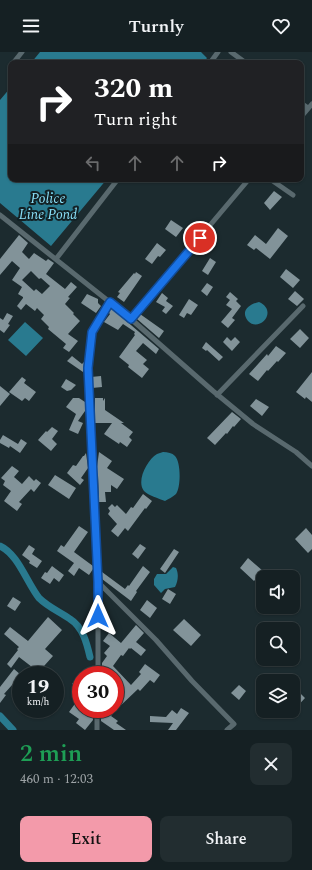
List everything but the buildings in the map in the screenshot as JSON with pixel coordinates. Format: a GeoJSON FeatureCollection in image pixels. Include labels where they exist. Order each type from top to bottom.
{"type":"FeatureCollection","features":[{"type":"Feature","properties":{"kind":"street"},"geometry":{"type":"LineString","coordinates":[[16,60],[22,52]]}},
{"type":"Feature","properties":{"kind":"street"},"geometry":{"type":"LineString","coordinates":[[231,52],[242,60]]}},
{"type":"Feature","properties":{"kind":"street"},"geometry":{"type":"LineString","coordinates":[[304,113],[312,104]]}},
{"type":"Feature","properties":{"kind":"street"},"geometry":{"type":"LineString","coordinates":[[304,105],[308,108]]}},
{"type":"Feature","properties":{"kind":"street"},"geometry":{"type":"LineString","coordinates":[[56,259],[116,182]]}},
{"type":"Feature","properties":{"kind":"street"},"geometry":{"type":"LineString","coordinates":[[131,319],[246,182]]}},
{"type":"Feature","properties":{"kind":"street"},"geometry":{"type":"LineString","coordinates":[[274,182],[293,195]]}},
{"type":"Feature","properties":{"kind":"street"},"geometry":{"type":"LineString","coordinates":[[0,215],[131,319],[217,395],[253,424],[296,452],[312,466]]}},
{"type":"Feature","properties":{"kind":"street"},"geometry":{"type":"LineString","coordinates":[[98,666],[98,582],[88,368],[92,332],[110,302]]}},
{"type":"Feature","properties":{"kind":"street"},"geometry":{"type":"LineString","coordinates":[[217,395],[303,306]]}},
{"type":"Feature","properties":{"kind":"street"},"geometry":{"type":"LineString","coordinates":[[98,582],[156,640],[234,724],[227,730]]}},
{"type":"Feature","properties":{"kind":"street"},"geometry":{"type":"LineString","coordinates":[[97,718],[97,730]]}},
{"type":"Feature","properties":{"kind":"water"},"geometry":{"type":"Polygon","coordinates":[[[40,52],[201,52],[207,58],[205,60],[33,60],[40,52]]]}},
{"type":"Feature","properties":{"kind":"water","name":"Police Line Pond"},"geometry":{"type":"Polygon","coordinates":[[[8,91],[8,182],[104,182],[51,246],[0,203],[0,100],[8,91]]]}},
{"type":"Feature","properties":{"kind":"water"},"geometry":{"type":"Polygon","coordinates":[[[259,302],[265,306],[267,315],[262,323],[252,324],[248,321],[245,311],[252,304],[259,302]]]}},
{"type":"Feature","properties":{"kind":"water"},"geometry":{"type":"Polygon","coordinates":[[[25,322],[43,338],[26,356],[8,340],[25,322]]]}},
{"type":"Feature","properties":{"kind":"water"},"geometry":{"type":"Polygon","coordinates":[[[163,452],[173,454],[175,456],[180,475],[178,491],[165,501],[146,493],[141,482],[146,466],[153,457],[163,452]]]}},
{"type":"Feature","properties":{"kind":"water"},"geometry":{"type":"Polygon","coordinates":[[[173,567],[176,568],[178,575],[175,587],[165,589],[161,593],[154,585],[154,579],[157,574],[166,574],[173,567]]]}},
{"type":"Feature","properties":{"kind":"waterway"},"geometry":{"type":"LineString","coordinates":[[0,546],[12,555],[39,598],[78,626],[84,636],[90,657]]}},
{"type":"Feature","properties":{"kind":"waterway"},"geometry":{"type":"LineString","coordinates":[[0,716],[13,730]]}},
{"type":"Feature","properties":{"kind":"route"},"geometry":{"type":"LineString","coordinates":[[98,616],[98,582],[88,368],[92,332],[110,302],[131,319],[200,238]]}}]}
